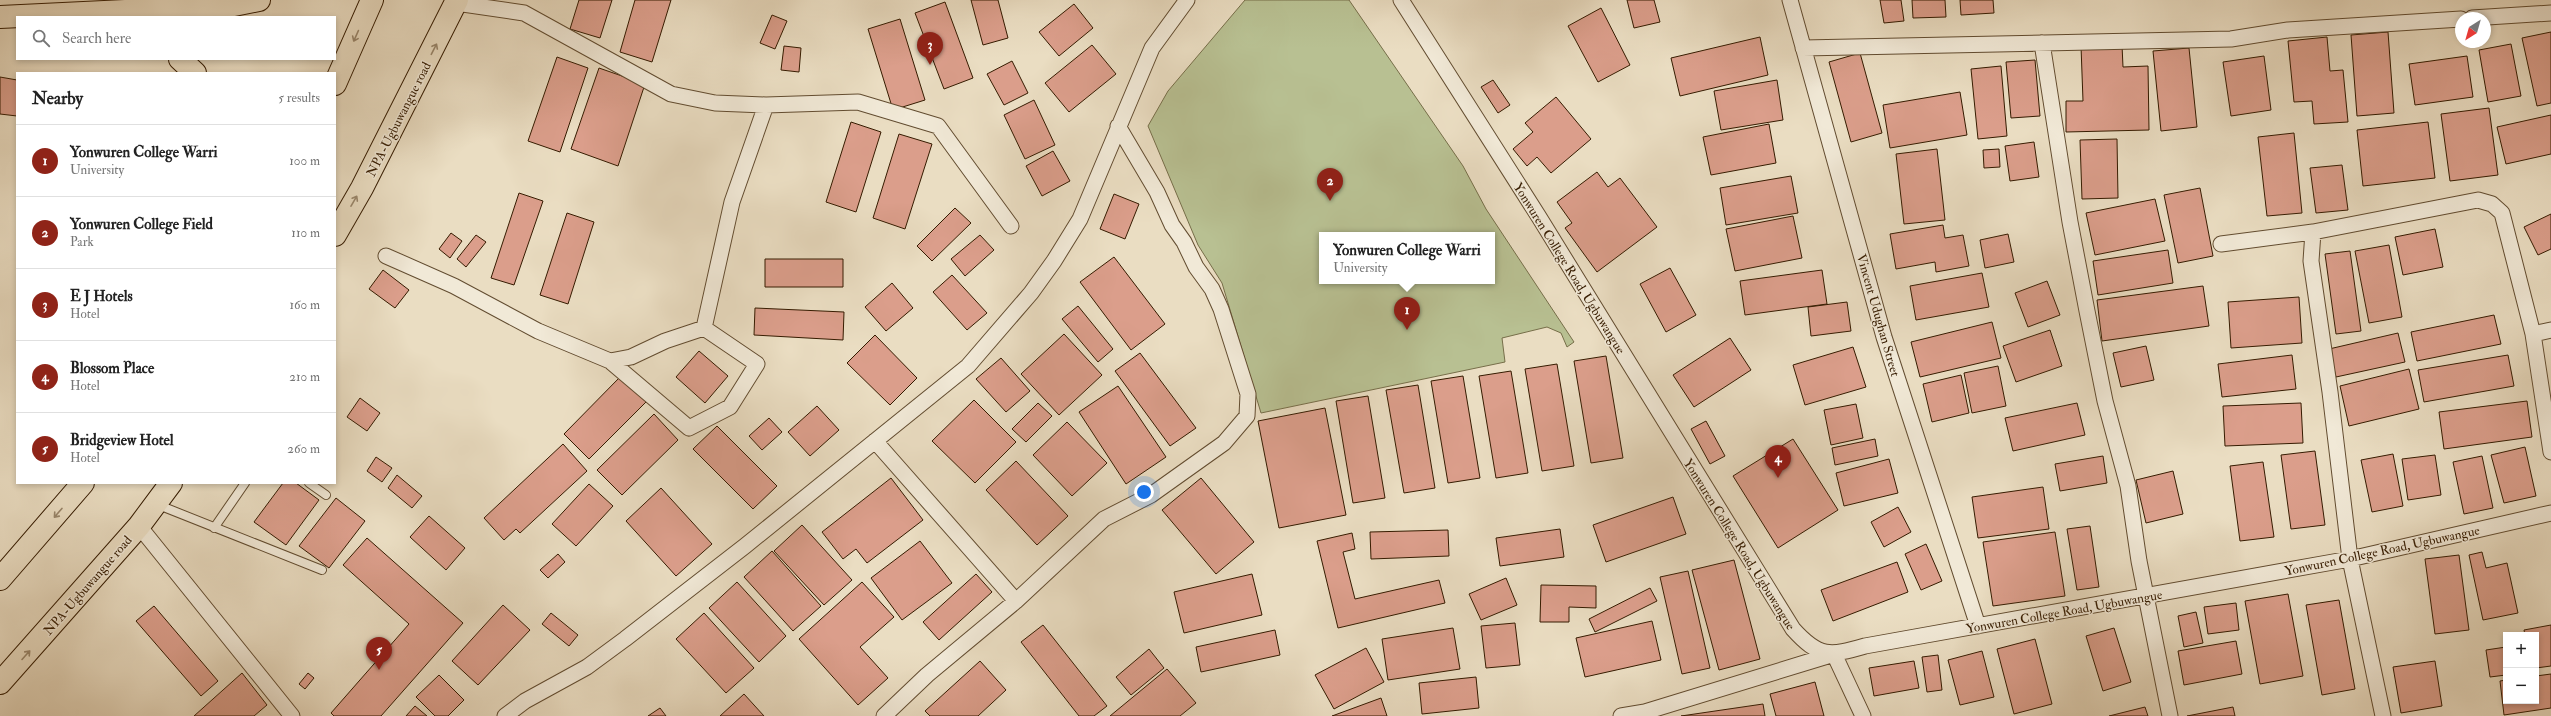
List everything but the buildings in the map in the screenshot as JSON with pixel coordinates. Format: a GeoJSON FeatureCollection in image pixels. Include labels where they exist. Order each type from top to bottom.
{"type":"FeatureCollection","features":[{"type":"Feature","properties":{"kind":"main road"},"geometry":{"type":"LineString","coordinates":[[55,16],[110,15],[229,6],[259,0]]}},
{"type":"Feature","properties":{"kind":"main road"},"geometry":{"type":"LineString","coordinates":[[336,82],[372,0]]}},
{"type":"Feature","properties":{"kind":"main road","name":"NPA-Ugbuwangue road"},"geometry":{"type":"LineString","coordinates":[[336,233],[362,188],[456,1]]}},
{"type":"Feature","properties":{"kind":"main road"},"geometry":{"type":"LineString","coordinates":[[0,17],[16,17]]}},
{"type":"Feature","properties":{"kind":"main road"},"geometry":{"type":"LineString","coordinates":[[181,60],[194,72]]}},
{"type":"Feature","properties":{"kind":"main road"},"geometry":{"type":"LineString","coordinates":[[0,579],[82,484]]}},
{"type":"Feature","properties":{"kind":"main road","name":"NPA-Ugbuwangue road"},"geometry":{"type":"LineString","coordinates":[[0,683],[139,526],[170,484]]}},
{"type":"Feature","properties":{"kind":"street"},"geometry":{"type":"LineString","coordinates":[[504,716],[525,701],[587,667],[625,639],[968,366],[1017,311],[1054,261],[1080,219],[1152,48],[1187,0]]}},
{"type":"Feature","properties":{"kind":"street","name":"Yonwuren College Road, Ugbuwangue"},"geometry":{"type":"LineString","coordinates":[[1401,0],[1535,210],[1793,629],[1808,646],[1834,654],[1865,646],[2147,597],[2350,559],[2551,513]]}},
{"type":"Feature","properties":{"kind":"street","name":"Vincent Udughan Street"},"geometry":{"type":"LineString","coordinates":[[1790,0],[1884,337],[1978,626]]}},
{"type":"Feature","properties":{"kind":"street"},"geometry":{"type":"LineString","coordinates":[[456,1],[524,14],[671,94],[714,103],[766,105],[858,102],[938,126],[1011,226]]}},
{"type":"Feature","properties":{"kind":"street"},"geometry":{"type":"LineString","coordinates":[[2491,17],[2551,13]]}},
{"type":"Feature","properties":{"kind":"street"},"geometry":{"type":"LineString","coordinates":[[1804,48],[2231,39],[2288,30],[2455,19]]}},
{"type":"Feature","properties":{"kind":"street"},"geometry":{"type":"LineString","coordinates":[[2042,43],[2070,222],[2086,311],[2105,401],[2128,486],[2139,561],[2170,716]]}},
{"type":"Feature","properties":{"kind":"street"},"geometry":{"type":"LineString","coordinates":[[704,328],[732,202],[766,105]]}},
{"type":"Feature","properties":{"kind":"street"},"geometry":{"type":"LineString","coordinates":[[884,716],[927,675],[1016,601],[1104,519],[1151,495],[1224,443],[1247,416],[1248,394],[1221,309],[1212,289],[1196,268],[1184,242],[1172,225],[1158,192],[1118,126]]}},
{"type":"Feature","properties":{"kind":"street"},"geometry":{"type":"LineString","coordinates":[[2221,244],[2313,232],[2478,200],[2492,204],[2502,213],[2533,334],[2551,452]]}},
{"type":"Feature","properties":{"kind":"street"},"geometry":{"type":"LineString","coordinates":[[2313,232],[2311,261],[2330,392],[2350,559],[2383,716]]}},
{"type":"Feature","properties":{"kind":"street"},"geometry":{"type":"LineString","coordinates":[[386,256],[454,286],[538,331],[610,361],[689,428],[730,407],[757,364],[704,328]]}},
{"type":"Feature","properties":{"kind":"street"},"geometry":{"type":"LineString","coordinates":[[610,361],[631,358],[665,341],[704,328]]}},
{"type":"Feature","properties":{"kind":"street"},"geometry":{"type":"LineString","coordinates":[[2533,334],[2551,330]]}},
{"type":"Feature","properties":{"kind":"street"},"geometry":{"type":"LineString","coordinates":[[875,441],[1016,601]]}},
{"type":"Feature","properties":{"kind":"street"},"geometry":{"type":"LineString","coordinates":[[139,526],[292,716]]}},
{"type":"Feature","properties":{"kind":"street"},"geometry":{"type":"LineString","coordinates":[[1621,716],[1645,714],[1834,654],[1862,716]]}},
{"type":"Feature","properties":{"kind":"lane"},"geometry":{"type":"LineString","coordinates":[[214,528],[244,484]]}},
{"type":"Feature","properties":{"kind":"lane"},"geometry":{"type":"LineString","coordinates":[[310,484],[326,495]]}},
{"type":"Feature","properties":{"kind":"lane"},"geometry":{"type":"LineString","coordinates":[[156,503],[214,528],[322,570]]}},
{"type":"Feature","properties":{"kind":"green space"},"geometry":{"type":"Polygon","coordinates":[[[1245,0],[1349,0],[1463,166],[1486,209],[1574,342],[1567,347],[1561,333],[1547,327],[1502,338],[1505,362],[1261,413],[1222,283],[1198,245],[1148,126],[1168,91],[1245,0]]]}},
{"type":"Feature","properties":{"kind":"place","name":"E J Hotels"},"geometry":{"type":"Point","coordinates":[930,65]}},
{"type":"Feature","properties":{"kind":"place","name":"Yonwuren College Field"},"geometry":{"type":"Point","coordinates":[1330,201]}},
{"type":"Feature","properties":{"kind":"place","name":"Yonwuren College Warri"},"geometry":{"type":"Point","coordinates":[1407,330]}},
{"type":"Feature","properties":{"kind":"place","name":"Blossom Place"},"geometry":{"type":"Point","coordinates":[1778,478]}},
{"type":"Feature","properties":{"kind":"place","name":"Bridgeview Hotel"},"geometry":{"type":"Point","coordinates":[379,670]}}]}
